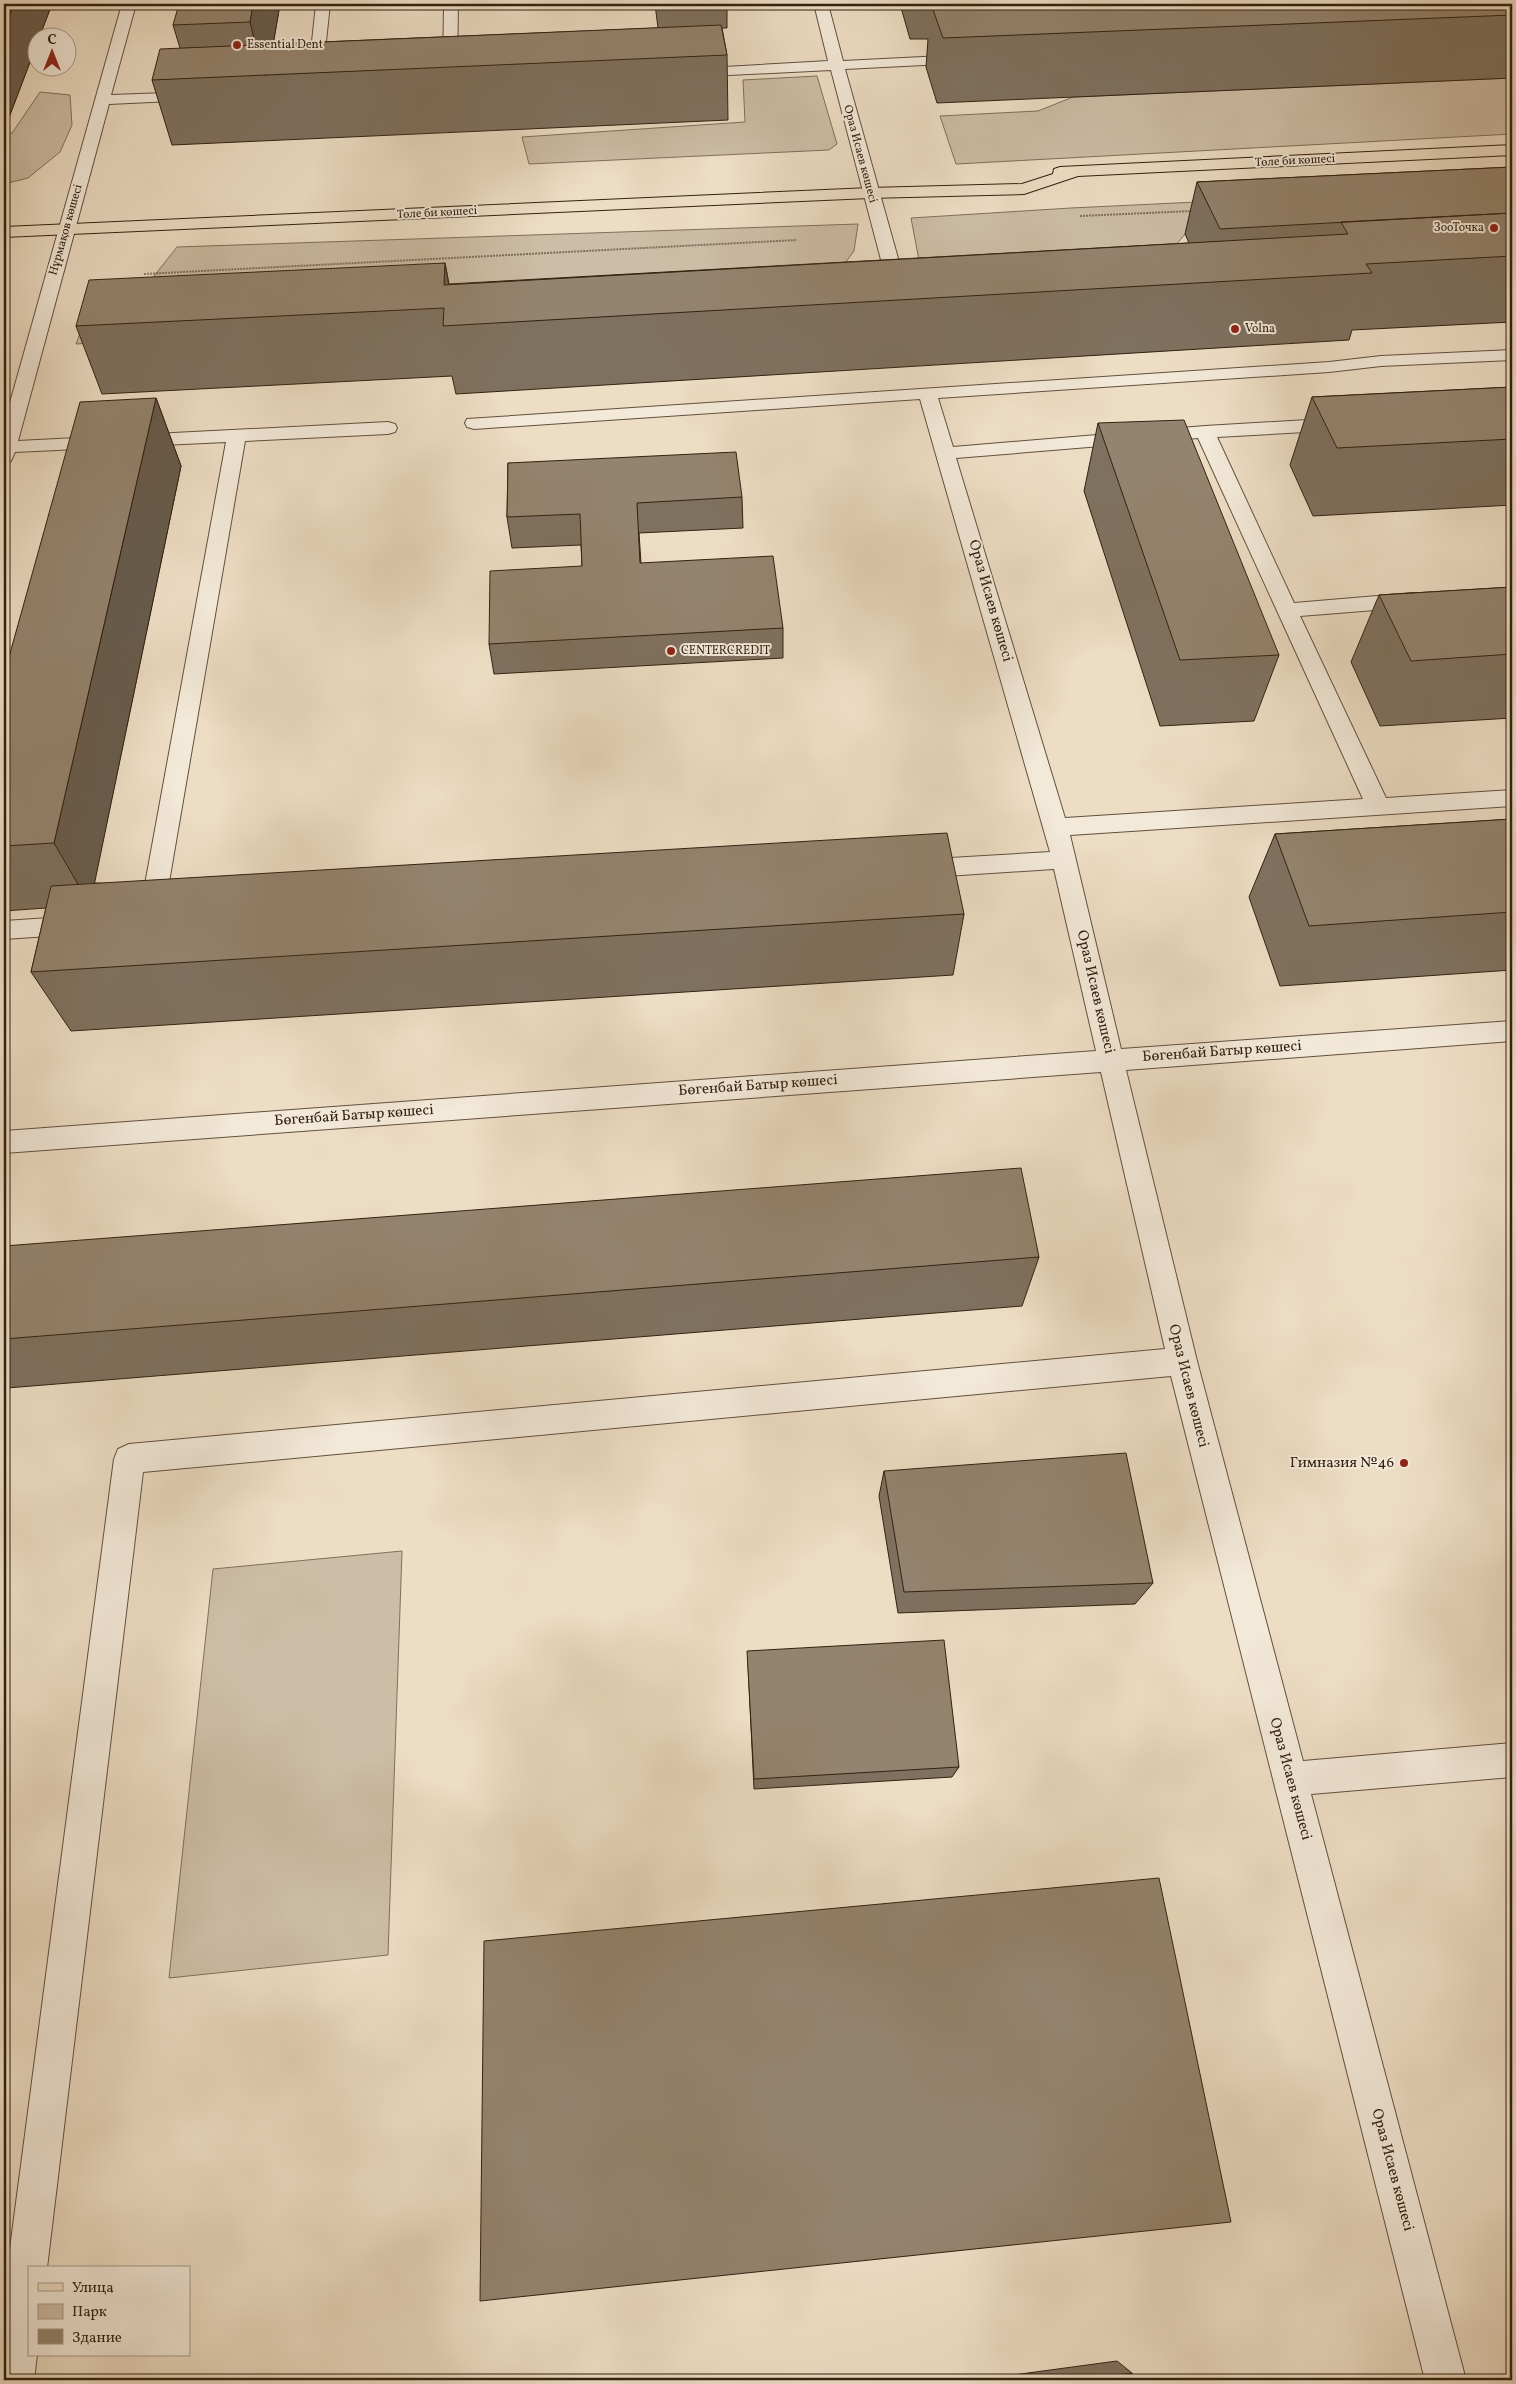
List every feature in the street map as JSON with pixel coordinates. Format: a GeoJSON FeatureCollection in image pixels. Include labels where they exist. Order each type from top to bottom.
{"type":"FeatureCollection","features":[{"type":"Feature","properties":{"kind":"main road","name":"Төле би көшесі"},"geometry":{"type":"LineString","coordinates":[[4,232],[1024,189],[1077,171],[1512,150]]}},
{"type":"Feature","properties":{"kind":"street","name":"Нұрмақов көшесі"},"geometry":{"type":"LineString","coordinates":[[5,452],[8,427],[129,4]]}},
{"type":"Feature","properties":{"kind":"street"},"geometry":{"type":"LineString","coordinates":[[313,90],[323,4]]}},
{"type":"Feature","properties":{"kind":"street"},"geometry":{"type":"LineString","coordinates":[[450,84],[451,4]]}},
{"type":"Feature","properties":{"kind":"street","name":"Ораз Исаев көшесі"},"geometry":{"type":"LineString","coordinates":[[821,4],[870,194],[902,304]]}},
{"type":"Feature","properties":{"kind":"street"},"geometry":{"type":"LineString","coordinates":[[678,73],[975,59]]}},
{"type":"Feature","properties":{"kind":"street"},"geometry":{"type":"LineString","coordinates":[[103,100],[208,95]]}},
{"type":"Feature","properties":{"kind":"street"},"geometry":{"type":"LineString","coordinates":[[474,423],[1329,367],[1381,361],[1512,355]]}},
{"type":"Feature","properties":{"kind":"street","name":"Ораз Исаев көшесі"},"geometry":{"type":"LineString","coordinates":[[928,394],[1056,827],[1182,1361],[1446,2380]]}},
{"type":"Feature","properties":{"kind":"street"},"geometry":{"type":"LineString","coordinates":[[946,453],[1205,432],[1364,422]]}},
{"type":"Feature","properties":{"kind":"street"},"geometry":{"type":"LineString","coordinates":[[5,452],[236,436],[388,428]]}},
{"type":"Feature","properties":{"kind":"street"},"geometry":{"type":"LineString","coordinates":[[1205,432],[1378,806]]}},
{"type":"Feature","properties":{"kind":"street"},"geometry":{"type":"LineString","coordinates":[[151,920],[236,436]]}},
{"type":"Feature","properties":{"kind":"street"},"geometry":{"type":"LineString","coordinates":[[1287,610],[1434,598]]}},
{"type":"Feature","properties":{"kind":"street"},"geometry":{"type":"LineString","coordinates":[[1056,827],[1512,798]]}},
{"type":"Feature","properties":{"kind":"street"},"geometry":{"type":"LineString","coordinates":[[895,871],[1064,860]]}},
{"type":"Feature","properties":{"kind":"street"},"geometry":{"type":"LineString","coordinates":[[4,930],[102,923]]}},
{"type":"Feature","properties":{"kind":"street","name":"Бөгенбай Батыр көшесі"},"geometry":{"type":"LineString","coordinates":[[4,1142],[1512,1031]]}},
{"type":"Feature","properties":{"kind":"street"},"geometry":{"type":"LineString","coordinates":[[13,2380],[129,1459],[1182,1361]]}},
{"type":"Feature","properties":{"kind":"street"},"geometry":{"type":"LineString","coordinates":[[1290,1778],[1512,1760]]}},
{"type":"Feature","properties":{"kind":"path"},"geometry":{"type":"LineString","coordinates":[[1080,216],[1198,210]]}},
{"type":"Feature","properties":{"kind":"path"},"geometry":{"type":"LineString","coordinates":[[144,274],[798,240]]}},
{"type":"Feature","properties":{"kind":"green space"},"geometry":{"type":"Polygon","coordinates":[[[817,76],[837,144],[829,150],[529,164],[522,137],[745,122],[743,80],[817,76]]]}},
{"type":"Feature","properties":{"kind":"green space"},"geometry":{"type":"Polygon","coordinates":[[[1512,78],[1512,134],[956,164],[940,116],[1038,111],[1073,97],[1512,78]]]}},
{"type":"Feature","properties":{"kind":"green space"},"geometry":{"type":"Polygon","coordinates":[[[40,92],[70,95],[72,125],[60,152],[28,178],[4,184],[4,134],[12,133],[40,92]]]}},
{"type":"Feature","properties":{"kind":"green space"},"geometry":{"type":"Polygon","coordinates":[[[1512,187],[1185,234],[1132,300],[929,313],[911,218],[1071,208],[1512,187]]]}},
{"type":"Feature","properties":{"kind":"green space"},"geometry":{"type":"Polygon","coordinates":[[[858,224],[854,251],[833,279],[443,322],[76,344],[86,317],[147,285],[177,247],[858,224]]]}},
{"type":"Feature","properties":{"kind":"green space"},"geometry":{"type":"Polygon","coordinates":[[[402,1551],[388,1955],[169,1978],[213,1569],[402,1551]]]}},
{"type":"Feature","properties":{"kind":"building"},"geometry":{"type":"Polygon","coordinates":[[[4,4],[14,4],[4,29],[4,4]]]}},
{"type":"Feature","properties":{"kind":"building"},"geometry":{"type":"Polygon","coordinates":[[[179,4],[253,4],[250,22],[173,25],[179,4]]]}},
{"type":"Feature","properties":{"kind":"building"},"geometry":{"type":"Polygon","coordinates":[[[931,4],[1512,4],[1512,15],[943,38],[931,4]]]}},
{"type":"Feature","properties":{"kind":"building"},"geometry":{"type":"Polygon","coordinates":[[[721,25],[727,55],[152,80],[160,49],[721,25]]]}},
{"type":"Feature","properties":{"kind":"building"},"geometry":{"type":"Polygon","coordinates":[[[1512,167],[1512,213],[1220,229],[1197,182],[1512,167]]]}},
{"type":"Feature","properties":{"kind":"building"},"geometry":{"type":"Polygon","coordinates":[[[1512,213],[1512,256],[1366,264],[1372,273],[443,326],[444,308],[76,326],[89,280],[445,263],[444,285],[1348,234],[1341,222],[1512,213]]]}},
{"type":"Feature","properties":{"kind":"building"},"geometry":{"type":"Polygon","coordinates":[[[1512,387],[1512,439],[1337,448],[1312,397],[1512,387]]]}},
{"type":"Feature","properties":{"kind":"building"},"geometry":{"type":"Polygon","coordinates":[[[156,398],[54,843],[4,846],[4,675],[80,402],[156,398]]]}},
{"type":"Feature","properties":{"kind":"building"},"geometry":{"type":"Polygon","coordinates":[[[1184,420],[1279,655],[1180,660],[1098,423],[1184,420]]]}},
{"type":"Feature","properties":{"kind":"building"},"geometry":{"type":"Polygon","coordinates":[[[736,452],[742,497],[637,503],[640,563],[773,556],[783,628],[489,644],[490,571],[582,566],[580,514],[507,517],[508,463],[736,452]]]}},
{"type":"Feature","properties":{"kind":"building"},"geometry":{"type":"Polygon","coordinates":[[[1512,587],[1512,654],[1411,661],[1379,595],[1512,587]]]}},
{"type":"Feature","properties":{"kind":"building"},"geometry":{"type":"Polygon","coordinates":[[[1512,819],[1512,912],[1309,926],[1275,834],[1512,819]]]}},
{"type":"Feature","properties":{"kind":"building"},"geometry":{"type":"Polygon","coordinates":[[[947,833],[964,914],[31,972],[51,886],[947,833]]]}},
{"type":"Feature","properties":{"kind":"building"},"geometry":{"type":"Polygon","coordinates":[[[1021,1168],[1039,1257],[4,1339],[4,1246],[1021,1168]]]}},
{"type":"Feature","properties":{"kind":"building"},"geometry":{"type":"Polygon","coordinates":[[[1126,1453],[1153,1583],[904,1592],[884,1471],[1126,1453]]]}},
{"type":"Feature","properties":{"kind":"building"},"geometry":{"type":"Polygon","coordinates":[[[944,1640],[959,1767],[754,1779],[747,1651],[944,1640]]]}},
{"type":"Feature","properties":{"kind":"building"},"geometry":{"type":"Polygon","coordinates":[[[1159,1878],[1231,2222],[480,2301],[484,1941],[1159,1878]]]}},
{"type":"Feature","properties":{"kind":"building"},"geometry":{"type":"Polygon","coordinates":[[[1132,2373],[1134,2380],[1081,2380],[1132,2373]]]}},
{"type":"Feature","properties":{"kind":"place","name":"Essential Dent"},"geometry":{"type":"Point","coordinates":[237,45]}},
{"type":"Feature","properties":{"kind":"place","name":"ЗооТочка"},"geometry":{"type":"Point","coordinates":[1494,228]}},
{"type":"Feature","properties":{"kind":"place","name":"Volna"},"geometry":{"type":"Point","coordinates":[1235,329]}},
{"type":"Feature","properties":{"kind":"place","name":"CENTERCREDIT"},"geometry":{"type":"Point","coordinates":[671,651]}},
{"type":"Feature","properties":{"kind":"place","name":"Гимназия №46"},"geometry":{"type":"Point","coordinates":[1404,1463]}}]}
